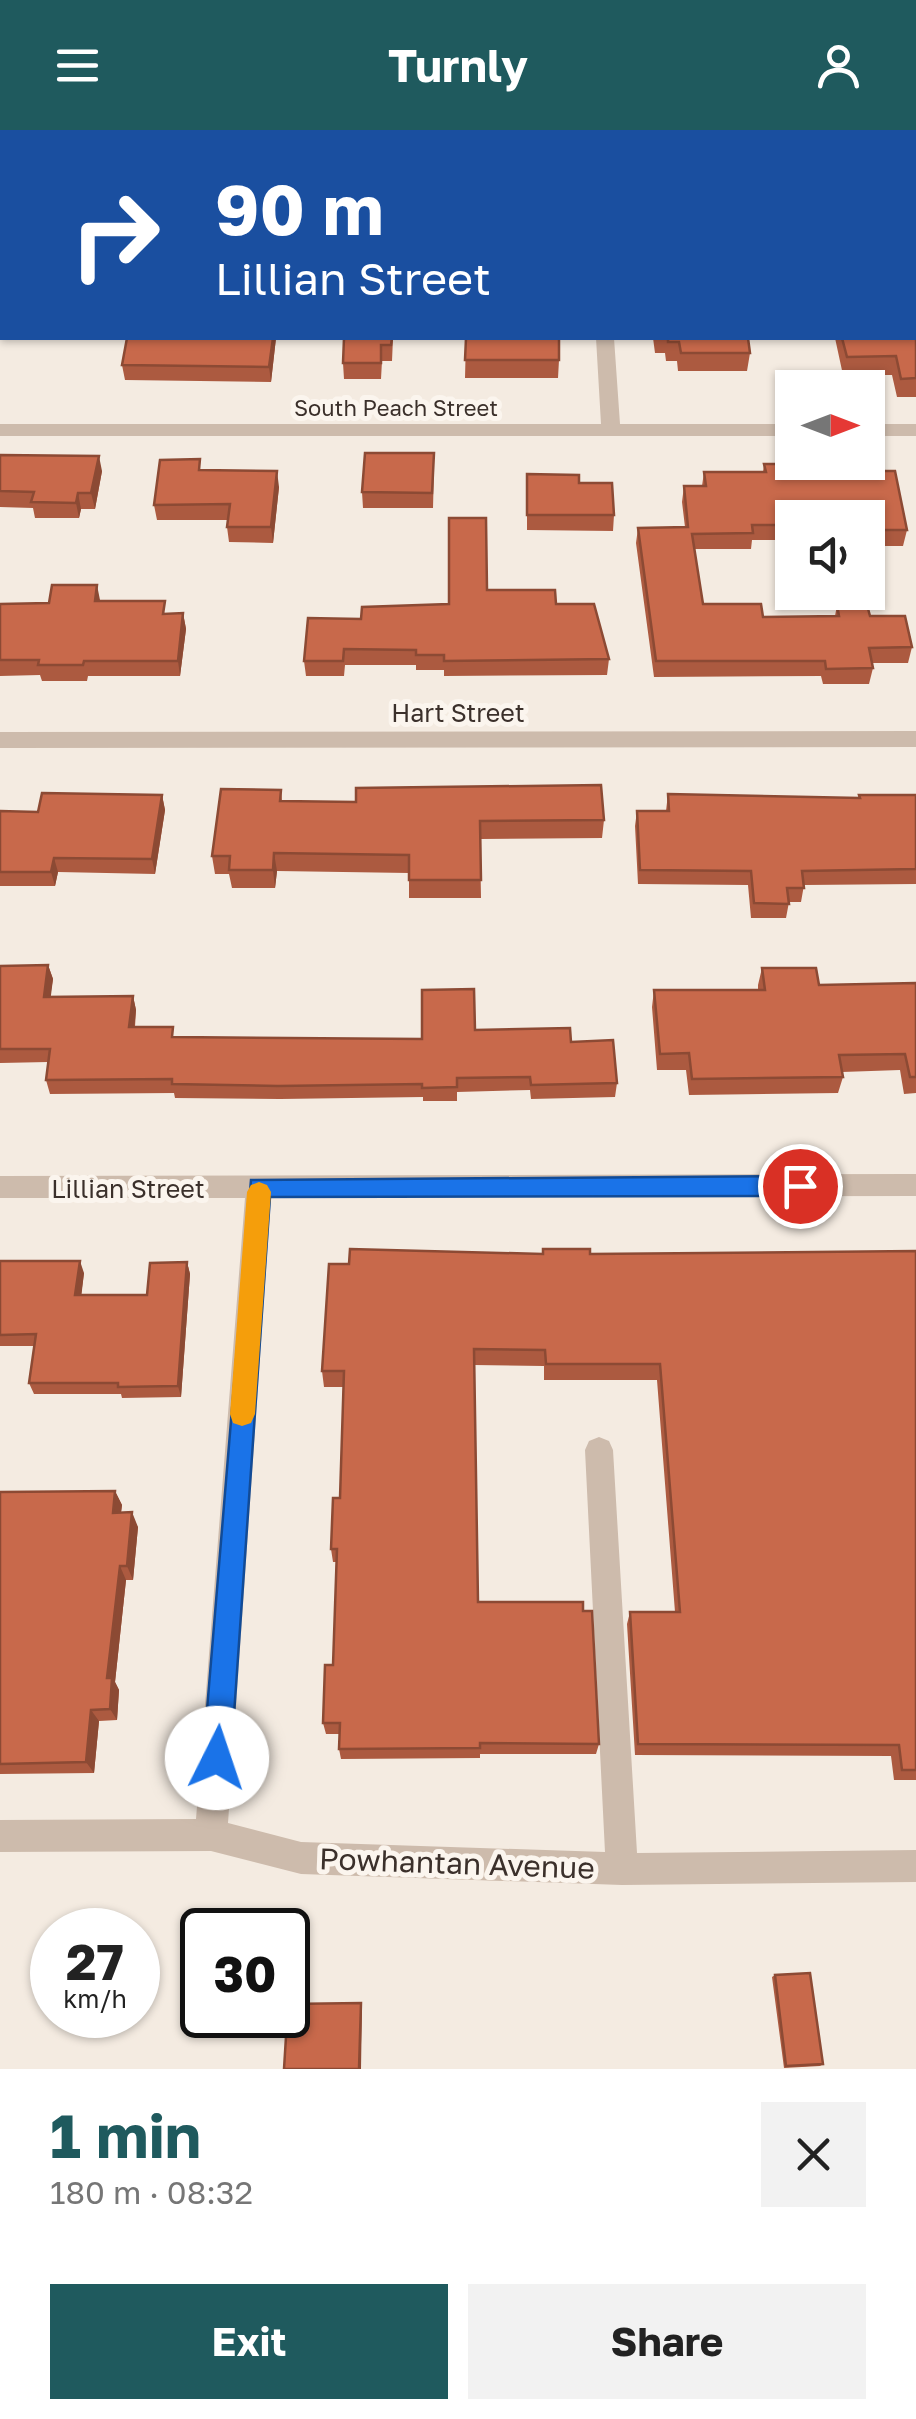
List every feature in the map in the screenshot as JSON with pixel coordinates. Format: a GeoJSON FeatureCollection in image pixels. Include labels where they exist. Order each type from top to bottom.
{"type":"FeatureCollection","features":[{"type":"Feature","properties":{"kind":"street"},"geometry":{"type":"LineString","coordinates":[[605,340],[611,430]]}},
{"type":"Feature","properties":{"kind":"street","name":"South Peach Street"},"geometry":{"type":"LineString","coordinates":[[0,430],[775,430]]}},
{"type":"Feature","properties":{"kind":"street"},"geometry":{"type":"LineString","coordinates":[[885,430],[916,430]]}},
{"type":"Feature","properties":{"kind":"street","name":"Hart Street"},"geometry":{"type":"LineString","coordinates":[[0,740],[916,739]]}},
{"type":"Feature","properties":{"kind":"street","name":"Lillian Street"},"geometry":{"type":"LineString","coordinates":[[0,1187],[916,1186]]}},
{"type":"Feature","properties":{"kind":"street"},"geometry":{"type":"LineString","coordinates":[[211,1835],[259,1187]]}},
{"type":"Feature","properties":{"kind":"street"},"geometry":{"type":"LineString","coordinates":[[599,1450],[622,1869]]}},
{"type":"Feature","properties":{"kind":"street","name":"Powhantan Avenue"},"geometry":{"type":"LineString","coordinates":[[0,1836],[211,1835],[301,1858],[622,1869],[916,1866]]}},
{"type":"Feature","properties":{"kind":"building"},"geometry":{"type":"Polygon","coordinates":[[[127,340],[273,340],[269,367],[122,365],[127,340]]]}},
{"type":"Feature","properties":{"kind":"building"},"geometry":{"type":"Polygon","coordinates":[[[344,340],[392,340],[391,345],[381,345],[381,363],[343,363],[344,340]]]}},
{"type":"Feature","properties":{"kind":"building"},"geometry":{"type":"Polygon","coordinates":[[[466,340],[559,340],[559,360],[465,360],[466,340]]]}},
{"type":"Feature","properties":{"kind":"building"},"geometry":{"type":"Polygon","coordinates":[[[748,340],[750,353],[681,353],[679,342],[668,342],[748,340]]]}},
{"type":"Feature","properties":{"kind":"building"},"geometry":{"type":"Polygon","coordinates":[[[843,340],[916,340],[916,378],[901,379],[896,356],[847,357],[843,340]]]}},
{"type":"Feature","properties":{"kind":"building"},"geometry":{"type":"Polygon","coordinates":[[[365,453],[434,453],[432,493],[362,492],[365,453]]]}},
{"type":"Feature","properties":{"kind":"building"},"geometry":{"type":"Polygon","coordinates":[[[0,455],[99,456],[91,493],[78,493],[76,503],[31,502],[34,492],[0,491],[0,455]]]}},
{"type":"Feature","properties":{"kind":"building"},"geometry":{"type":"Polygon","coordinates":[[[200,459],[199,470],[277,471],[271,527],[227,527],[230,504],[154,505],[160,460],[200,459]]]}},
{"type":"Feature","properties":{"kind":"building"},"geometry":{"type":"Polygon","coordinates":[[[764,464],[775,464],[775,480],[885,480],[885,471],[895,471],[907,530],[885,530],[885,500],[775,500],[775,525],[752,525],[753,533],[692,534],[703,604],[761,604],[763,617],[839,616],[838,610],[868,610],[870,616],[905,616],[912,647],[869,648],[873,668],[826,669],[825,661],[656,661],[638,528],[688,527],[684,486],[706,486],[704,472],[766,472],[764,464]]]}},
{"type":"Feature","properties":{"kind":"building"},"geometry":{"type":"Polygon","coordinates":[[[527,474],[579,475],[579,483],[612,483],[614,515],[527,515],[527,474]]]}},
{"type":"Feature","properties":{"kind":"building"},"geometry":{"type":"Polygon","coordinates":[[[449,518],[486,518],[487,590],[555,590],[556,604],[594,604],[609,659],[444,661],[444,655],[416,655],[416,650],[344,649],[343,661],[304,661],[308,618],[361,619],[362,607],[449,604],[449,518]]]}},
{"type":"Feature","properties":{"kind":"building"},"geometry":{"type":"Polygon","coordinates":[[[52,585],[97,585],[95,601],[165,601],[163,614],[183,613],[178,661],[38,665],[39,660],[0,660],[0,604],[49,603],[52,585]]]}},
{"type":"Feature","properties":{"kind":"building"},"geometry":{"type":"Polygon","coordinates":[[[601,785],[604,820],[480,821],[481,880],[409,880],[409,855],[274,853],[273,870],[229,870],[230,856],[212,856],[221,789],[281,790],[280,801],[356,802],[356,788],[601,785]]]}},
{"type":"Feature","properties":{"kind":"building"},"geometry":{"type":"Polygon","coordinates":[[[42,793],[162,795],[152,859],[54,858],[51,872],[0,872],[0,811],[38,812],[42,793]]]}},
{"type":"Feature","properties":{"kind":"building"},"geometry":{"type":"Polygon","coordinates":[[[668,794],[860,798],[859,795],[916,795],[916,869],[802,871],[804,888],[787,888],[789,904],[754,903],[751,871],[640,870],[637,811],[669,811],[668,794]]]}},
{"type":"Feature","properties":{"kind":"building"},"geometry":{"type":"Polygon","coordinates":[[[48,965],[44,997],[133,996],[129,1027],[173,1027],[172,1037],[422,1039],[422,990],[474,989],[475,1030],[570,1028],[571,1042],[613,1040],[617,1083],[531,1085],[530,1077],[457,1078],[457,1087],[422,1088],[422,1084],[278,1086],[172,1084],[172,1079],[46,1080],[50,1049],[0,1049],[0,966],[48,965]]]}},
{"type":"Feature","properties":{"kind":"building"},"geometry":{"type":"Polygon","coordinates":[[[762,968],[816,968],[819,985],[916,983],[916,1077],[910,1077],[905,1054],[839,1055],[843,1077],[692,1079],[689,1053],[660,1054],[654,990],[765,990],[762,968]]]}},
{"type":"Feature","properties":{"kind":"building"},"geometry":{"type":"Polygon","coordinates":[[[350,1249],[543,1254],[543,1249],[590,1249],[590,1254],[916,1251],[916,1770],[902,1770],[899,1745],[638,1744],[630,1612],[680,1612],[660,1364],[546,1364],[545,1350],[474,1349],[478,1602],[583,1602],[583,1611],[592,1611],[599,1744],[480,1743],[480,1748],[339,1749],[340,1723],[323,1723],[325,1665],[333,1665],[337,1549],[331,1549],[333,1498],[340,1498],[344,1371],[322,1371],[329,1264],[349,1264],[350,1249]]]}},
{"type":"Feature","properties":{"kind":"building"},"geometry":{"type":"Polygon","coordinates":[[[0,1261],[80,1261],[75,1295],[147,1295],[150,1263],[187,1262],[178,1386],[29,1383],[36,1334],[0,1335],[0,1261]]]}},
{"type":"Feature","properties":{"kind":"building"},"geometry":{"type":"Polygon","coordinates":[[[115,1491],[113,1513],[132,1512],[127,1566],[120,1566],[107,1678],[112,1678],[110,1709],[91,1710],[86,1762],[0,1764],[0,1492],[115,1491]]]}},
{"type":"Feature","properties":{"kind":"building"},"geometry":{"type":"Polygon","coordinates":[[[810,1973],[823,2064],[786,2066],[775,1975],[810,1973]]]}},
{"type":"Feature","properties":{"kind":"building"},"geometry":{"type":"Polygon","coordinates":[[[361,2003],[359,2069],[284,2069],[286,2038],[310,2038],[310,2004],[361,2003]]]}},
{"type":"Feature","properties":{"kind":"slow traffic"},"geometry":{"type":"LineString","coordinates":[[242,1414],[259,1192]]}},
{"type":"Feature","properties":{"kind":"route"},"geometry":{"type":"LineString","coordinates":[[217,1758],[259,1187],[800,1186]]}}]}
